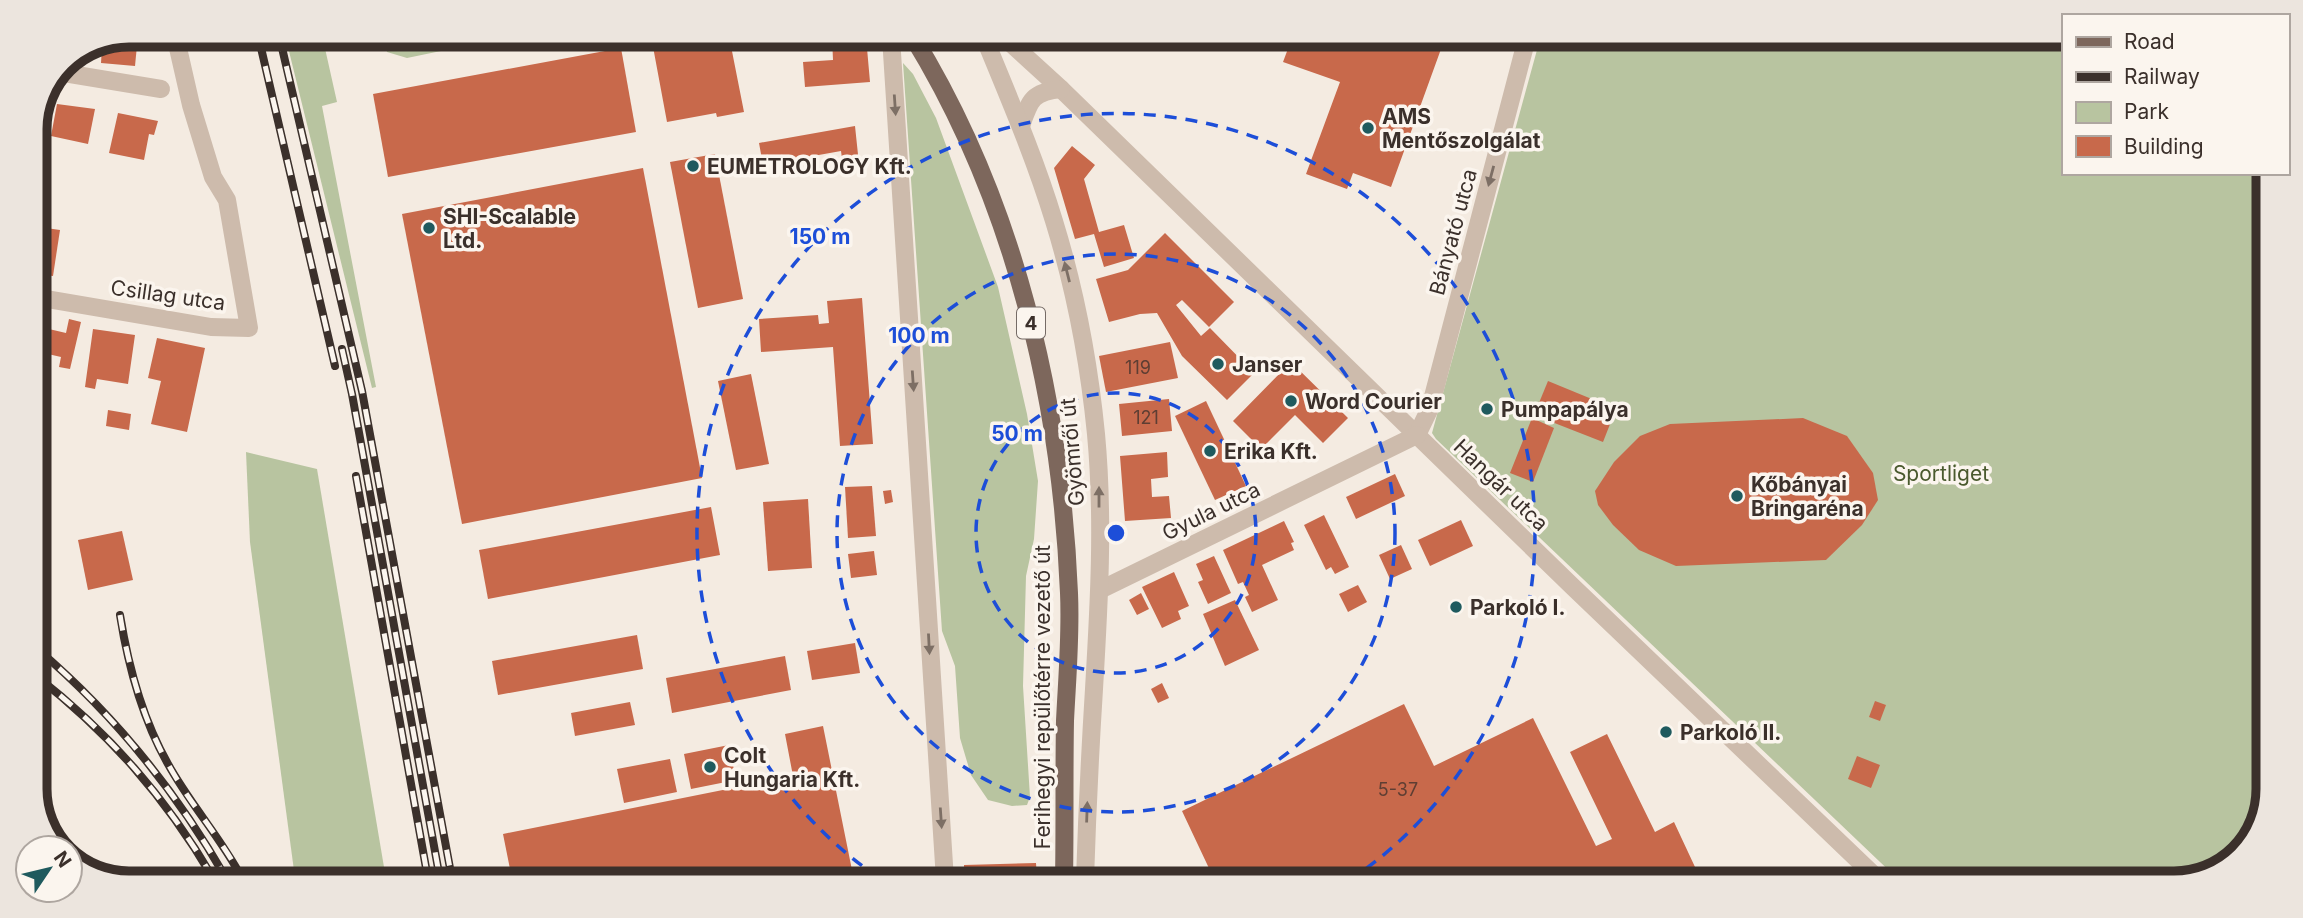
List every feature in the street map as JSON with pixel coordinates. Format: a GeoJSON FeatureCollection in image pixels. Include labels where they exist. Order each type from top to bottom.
{"type":"FeatureCollection","features":[{"type":"Feature","properties":{"kind":"main road","name":"Ferihegyi repülőtérre vezető út"},"geometry":{"type":"LineString","coordinates":[[919,47],[970,147],[1004,235],[1028,313],[1049,400],[1060,469],[1069,597],[1064,871]]}},
{"type":"Feature","properties":{"kind":"street","name":"Csillag utca"},"geometry":{"type":"LineString","coordinates":[[47,299],[211,327],[249,328],[226,200],[213,177],[191,104],[178,47]]}},
{"type":"Feature","properties":{"kind":"street"},"geometry":{"type":"LineString","coordinates":[[892,47],[944,871]]}},
{"type":"Feature","properties":{"kind":"street","name":"Gyömrői út"},"geometry":{"type":"LineString","coordinates":[[988,47],[1021,126],[1055,225],[1080,328],[1096,433],[1100,590],[1088,778],[1085,871]]}},
{"type":"Feature","properties":{"kind":"street","name":"Hangár utca"},"geometry":{"type":"LineString","coordinates":[[1015,47],[1870,871]]}},
{"type":"Feature","properties":{"kind":"street","name":"Bányató utca"},"geometry":{"type":"LineString","coordinates":[[1417,435],[1430,408],[1525,47]]}},
{"type":"Feature","properties":{"kind":"street"},"geometry":{"type":"LineString","coordinates":[[69,74],[161,89]]}},
{"type":"Feature","properties":{"kind":"street"},"geometry":{"type":"LineString","coordinates":[[1021,126],[1033,98],[1045,91],[1061,89]]}},
{"type":"Feature","properties":{"kind":"street","name":"Gyula utca"},"geometry":{"type":"LineString","coordinates":[[1100,590],[1417,435]]}},
{"type":"Feature","properties":{"kind":"green space"},"geometry":{"type":"Polygon","coordinates":[[[288,47],[325,47],[337,102],[322,106],[376,387],[372,388],[288,47]]]}},
{"type":"Feature","properties":{"kind":"green space"},"geometry":{"type":"Polygon","coordinates":[[[386,47],[460,47],[407,58],[387,52],[386,47]]]}},
{"type":"Feature","properties":{"kind":"green space","name":"Sportliget"},"geometry":{"type":"Polygon","coordinates":[[[1538,47],[2062,47],[2062,175],[2256,175],[2256,788],[2247,825],[2232,847],[2219,857],[2184,870],[1889,871],[1432,433],[1538,47]]]}},
{"type":"Feature","properties":{"kind":"green space"},"geometry":{"type":"Polygon","coordinates":[[[903,63],[913,74],[936,118],[998,287],[1027,414],[1038,481],[1034,539],[1026,576],[1023,686],[1030,797],[1027,805],[1012,806],[988,800],[971,775],[960,738],[955,666],[942,631],[903,63]]]}},
{"type":"Feature","properties":{"kind":"green space"},"geometry":{"type":"Polygon","coordinates":[[[246,452],[317,469],[385,871],[294,871],[250,542],[246,452]]]}},
{"type":"Feature","properties":{"kind":"building"},"geometry":{"type":"Polygon","coordinates":[[[137,47],[135,66],[101,63],[102,53],[137,47]]]}},
{"type":"Feature","properties":{"kind":"building"},"geometry":{"type":"Polygon","coordinates":[[[653,47],[731,47],[744,112],[717,117],[716,113],[667,122],[653,47]]]}},
{"type":"Feature","properties":{"kind":"building"},"geometry":{"type":"Polygon","coordinates":[[[832,47],[867,47],[870,82],[805,87],[803,62],[833,60],[832,47]]]}},
{"type":"Feature","properties":{"kind":"building","name":"AMS Mentőszolgálat"},"geometry":{"type":"Polygon","coordinates":[[[1289,47],[1442,47],[1391,187],[1353,173],[1347,189],[1306,174],[1340,82],[1283,62],[1289,47]]]}},
{"type":"Feature","properties":{"kind":"building"},"geometry":{"type":"Polygon","coordinates":[[[621,48],[636,132],[388,177],[373,94],[621,48]]]}},
{"type":"Feature","properties":{"kind":"building"},"geometry":{"type":"Polygon","coordinates":[[[57,104],[95,109],[88,144],[51,136],[57,104]]]}},
{"type":"Feature","properties":{"kind":"building"},"geometry":{"type":"Polygon","coordinates":[[[118,113],[158,121],[154,135],[149,134],[144,160],[109,153],[118,113]]]}},
{"type":"Feature","properties":{"kind":"building"},"geometry":{"type":"Polygon","coordinates":[[[855,126],[859,164],[843,166],[841,151],[763,165],[759,143],[855,126]]]}},
{"type":"Feature","properties":{"kind":"building"},"geometry":{"type":"Polygon","coordinates":[[[1072,146],[1095,165],[1084,179],[1099,232],[1124,225],[1134,258],[1104,267],[1094,234],[1075,239],[1054,168],[1072,146]]]}},
{"type":"Feature","properties":{"kind":"building"},"geometry":{"type":"Polygon","coordinates":[[[715,154],[743,299],[698,308],[670,162],[715,154]]]}},
{"type":"Feature","properties":{"kind":"building"},"geometry":{"type":"Polygon","coordinates":[[[643,168],[702,478],[462,524],[402,214],[643,168]]]}},
{"type":"Feature","properties":{"kind":"building"},"geometry":{"type":"Polygon","coordinates":[[[47,228],[60,230],[53,276],[47,275],[47,228]]]}},
{"type":"Feature","properties":{"kind":"building"},"geometry":{"type":"Polygon","coordinates":[[[1165,233],[1234,302],[1209,327],[1182,300],[1176,305],[1201,336],[1210,328],[1254,373],[1227,400],[1182,356],[1157,313],[1140,314],[1109,322],[1096,279],[1128,270],[1165,233]]]}},
{"type":"Feature","properties":{"kind":"building"},"geometry":{"type":"Polygon","coordinates":[[[862,298],[873,444],[840,446],[833,347],[761,352],[759,319],[818,315],[819,324],[829,323],[827,301],[862,298]]]}},
{"type":"Feature","properties":{"kind":"building"},"geometry":{"type":"Polygon","coordinates":[[[69,319],[81,322],[70,369],[59,367],[61,357],[47,354],[47,329],[66,333],[69,319]]]}},
{"type":"Feature","properties":{"kind":"building"},"geometry":{"type":"Polygon","coordinates":[[[93,329],[135,335],[128,384],[97,379],[95,389],[85,387],[93,329]]]}},
{"type":"Feature","properties":{"kind":"building"},"geometry":{"type":"Polygon","coordinates":[[[157,338],[205,348],[187,432],[151,424],[161,381],[148,378],[157,338]]]}},
{"type":"Feature","properties":{"kind":"building"},"geometry":{"type":"Polygon","coordinates":[[[1170,342],[1178,378],[1106,392],[1099,356],[1170,342]]]}},
{"type":"Feature","properties":{"kind":"building","name":"Word Courier"},"geometry":{"type":"Polygon","coordinates":[[[1291,362],[1348,418],[1323,443],[1295,415],[1261,449],[1233,421],[1291,362]]]}},
{"type":"Feature","properties":{"kind":"building"},"geometry":{"type":"Polygon","coordinates":[[[751,374],[769,464],[736,470],[718,381],[751,374]]]}},
{"type":"Feature","properties":{"kind":"building"},"geometry":{"type":"Polygon","coordinates":[[[1548,381],[1616,409],[1603,442],[1534,415],[1548,381]]]}},
{"type":"Feature","properties":{"kind":"building"},"geometry":{"type":"Polygon","coordinates":[[[1169,399],[1172,431],[1122,436],[1119,404],[1169,399]]]}},
{"type":"Feature","properties":{"kind":"building","name":"Erika Kft."},"geometry":{"type":"Polygon","coordinates":[[[1206,401],[1246,486],[1215,500],[1175,416],[1206,401]]]}},
{"type":"Feature","properties":{"kind":"building"},"geometry":{"type":"Polygon","coordinates":[[[108,410],[131,414],[129,430],[106,426],[108,410]]]}},
{"type":"Feature","properties":{"kind":"building"},"geometry":{"type":"Polygon","coordinates":[[[1532,418],[1554,428],[1533,482],[1510,473],[1532,418]]]}},
{"type":"Feature","properties":{"kind":"building","name":"Kőbányai Bringaréna"},"geometry":{"type":"Polygon","coordinates":[[[1803,418],[1847,436],[1873,473],[1878,500],[1862,525],[1826,560],[1676,566],[1639,550],[1613,525],[1598,505],[1595,491],[1614,462],[1640,436],[1670,424],[1803,418]]]}},
{"type":"Feature","properties":{"kind":"building"},"geometry":{"type":"Polygon","coordinates":[[[1167,452],[1168,477],[1151,479],[1152,497],[1169,496],[1171,518],[1125,521],[1120,456],[1167,452]]]}},
{"type":"Feature","properties":{"kind":"building"},"geometry":{"type":"Polygon","coordinates":[[[1395,474],[1405,496],[1356,519],[1346,497],[1395,474]]]}},
{"type":"Feature","properties":{"kind":"building"},"geometry":{"type":"Polygon","coordinates":[[[872,486],[876,536],[848,538],[845,487],[872,486]]]}},
{"type":"Feature","properties":{"kind":"building"},"geometry":{"type":"Polygon","coordinates":[[[891,490],[893,502],[885,504],[883,491],[891,490]]]}},
{"type":"Feature","properties":{"kind":"building"},"geometry":{"type":"Polygon","coordinates":[[[808,499],[812,568],[768,571],[763,502],[808,499]]]}},
{"type":"Feature","properties":{"kind":"building"},"geometry":{"type":"Polygon","coordinates":[[[711,507],[720,555],[488,599],[479,550],[711,507]]]}},
{"type":"Feature","properties":{"kind":"building"},"geometry":{"type":"Polygon","coordinates":[[[1324,515],[1349,567],[1335,574],[1331,567],[1326,570],[1304,525],[1324,515]]]}},
{"type":"Feature","properties":{"kind":"building"},"geometry":{"type":"Polygon","coordinates":[[[1461,520],[1473,546],[1430,566],[1418,540],[1461,520]]]}},
{"type":"Feature","properties":{"kind":"building"},"geometry":{"type":"Polygon","coordinates":[[[1284,521],[1294,542],[1291,543],[1294,550],[1262,565],[1278,600],[1252,612],[1245,597],[1249,595],[1243,582],[1238,584],[1223,550],[1284,521]]]}},
{"type":"Feature","properties":{"kind":"building"},"geometry":{"type":"Polygon","coordinates":[[[122,531],[133,580],[88,590],[78,540],[122,531]]]}},
{"type":"Feature","properties":{"kind":"building"},"geometry":{"type":"Polygon","coordinates":[[[1401,545],[1412,569],[1390,579],[1379,555],[1401,545]]]}},
{"type":"Feature","properties":{"kind":"building"},"geometry":{"type":"Polygon","coordinates":[[[874,551],[877,575],[851,578],[848,554],[874,551]]]}},
{"type":"Feature","properties":{"kind":"building"},"geometry":{"type":"Polygon","coordinates":[[[1214,556],[1231,593],[1208,604],[1198,582],[1203,580],[1196,564],[1214,556]]]}},
{"type":"Feature","properties":{"kind":"building"},"geometry":{"type":"Polygon","coordinates":[[[1174,572],[1189,606],[1178,611],[1181,619],[1162,628],[1142,587],[1174,572]]]}},
{"type":"Feature","properties":{"kind":"building"},"geometry":{"type":"Polygon","coordinates":[[[1358,585],[1367,602],[1348,612],[1339,594],[1358,585]]]}},
{"type":"Feature","properties":{"kind":"building"},"geometry":{"type":"Polygon","coordinates":[[[1141,593],[1149,609],[1137,615],[1129,600],[1141,593]]]}},
{"type":"Feature","properties":{"kind":"building"},"geometry":{"type":"Polygon","coordinates":[[[1235,600],[1259,650],[1225,666],[1203,614],[1235,600]]]}},
{"type":"Feature","properties":{"kind":"building"},"geometry":{"type":"Polygon","coordinates":[[[637,635],[643,669],[498,695],[492,661],[637,635]]]}},
{"type":"Feature","properties":{"kind":"building"},"geometry":{"type":"Polygon","coordinates":[[[855,643],[860,673],[812,680],[807,651],[855,643]]]}},
{"type":"Feature","properties":{"kind":"building"},"geometry":{"type":"Polygon","coordinates":[[[785,656],[791,690],[672,713],[666,678],[785,656]]]}},
{"type":"Feature","properties":{"kind":"building"},"geometry":{"type":"Polygon","coordinates":[[[1162,683],[1169,698],[1158,703],[1151,689],[1162,683]]]}},
{"type":"Feature","properties":{"kind":"building"},"geometry":{"type":"Polygon","coordinates":[[[1875,701],[1886,705],[1880,721],[1869,717],[1875,701]]]}},
{"type":"Feature","properties":{"kind":"building"},"geometry":{"type":"Polygon","coordinates":[[[630,702],[635,725],[575,736],[571,713],[630,702]]]}},
{"type":"Feature","properties":{"kind":"building"},"geometry":{"type":"Polygon","coordinates":[[[1404,704],[1434,766],[1533,718],[1596,846],[1612,839],[1570,752],[1607,734],[1655,832],[1674,822],[1697,871],[1210,871],[1182,811],[1404,704]]]}},
{"type":"Feature","properties":{"kind":"building"},"geometry":{"type":"Polygon","coordinates":[[[823,726],[852,871],[510,871],[503,834],[793,776],[785,734],[823,726]]]}},
{"type":"Feature","properties":{"kind":"building","name":"Colt Hungaria Kft."},"geometry":{"type":"Polygon","coordinates":[[[729,745],[736,780],[691,789],[684,754],[729,745]]]}},
{"type":"Feature","properties":{"kind":"building"},"geometry":{"type":"Polygon","coordinates":[[[1857,756],[1880,765],[1871,788],[1848,779],[1857,756]]]}},
{"type":"Feature","properties":{"kind":"building"},"geometry":{"type":"Polygon","coordinates":[[[670,759],[677,792],[624,803],[617,769],[670,759]]]}},
{"type":"Feature","properties":{"kind":"building"},"geometry":{"type":"Polygon","coordinates":[[[1036,863],[1036,871],[964,871],[964,865],[1036,863]]]}},
{"type":"Feature","properties":{"kind":"railway"},"geometry":{"type":"LineString","coordinates":[[261,47],[335,366]]}},
{"type":"Feature","properties":{"kind":"railway"},"geometry":{"type":"LineString","coordinates":[[282,47],[362,391],[451,871]]}},
{"type":"Feature","properties":{"kind":"railway"},"geometry":{"type":"LineString","coordinates":[[342,349],[439,871]]}},
{"type":"Feature","properties":{"kind":"railway"},"geometry":{"type":"LineString","coordinates":[[356,476],[427,871]]}},
{"type":"Feature","properties":{"kind":"railway"},"geometry":{"type":"LineString","coordinates":[[120,615],[138,692],[159,747],[238,871]]}},
{"type":"Feature","properties":{"kind":"railway"},"geometry":{"type":"LineString","coordinates":[[47,658],[90,698],[141,754],[186,814],[222,871]]}},
{"type":"Feature","properties":{"kind":"railway"},"geometry":{"type":"LineString","coordinates":[[47,685],[87,720],[134,768],[175,820],[209,871]]}},
{"type":"Feature","properties":{"kind":"place","name":"AMS Mentőszolgálat"},"geometry":{"type":"Point","coordinates":[1368,128]}},
{"type":"Feature","properties":{"kind":"place","name":"EUMETROLOGY Kft."},"geometry":{"type":"Point","coordinates":[693,166]}},
{"type":"Feature","properties":{"kind":"place","name":"SHI-Scalable Ltd."},"geometry":{"type":"Point","coordinates":[429,228]}},
{"type":"Feature","properties":{"kind":"place","name":"Janser"},"geometry":{"type":"Point","coordinates":[1218,364]}},
{"type":"Feature","properties":{"kind":"place","name":"Word Courier"},"geometry":{"type":"Point","coordinates":[1291,401]}},
{"type":"Feature","properties":{"kind":"place","name":"Pumpapálya"},"geometry":{"type":"Point","coordinates":[1487,409]}},
{"type":"Feature","properties":{"kind":"place","name":"Erika Kft."},"geometry":{"type":"Point","coordinates":[1210,451]}},
{"type":"Feature","properties":{"kind":"place","name":"Kőbányai Bringaréna"},"geometry":{"type":"Point","coordinates":[1737,496]}},
{"type":"Feature","properties":{"kind":"place","name":"Parkoló I."},"geometry":{"type":"Point","coordinates":[1456,607]}},
{"type":"Feature","properties":{"kind":"place","name":"Parkoló II."},"geometry":{"type":"Point","coordinates":[1666,732]}},
{"type":"Feature","properties":{"kind":"place","name":"Colt Hungaria Kft."},"geometry":{"type":"Point","coordinates":[710,767]}}]}
